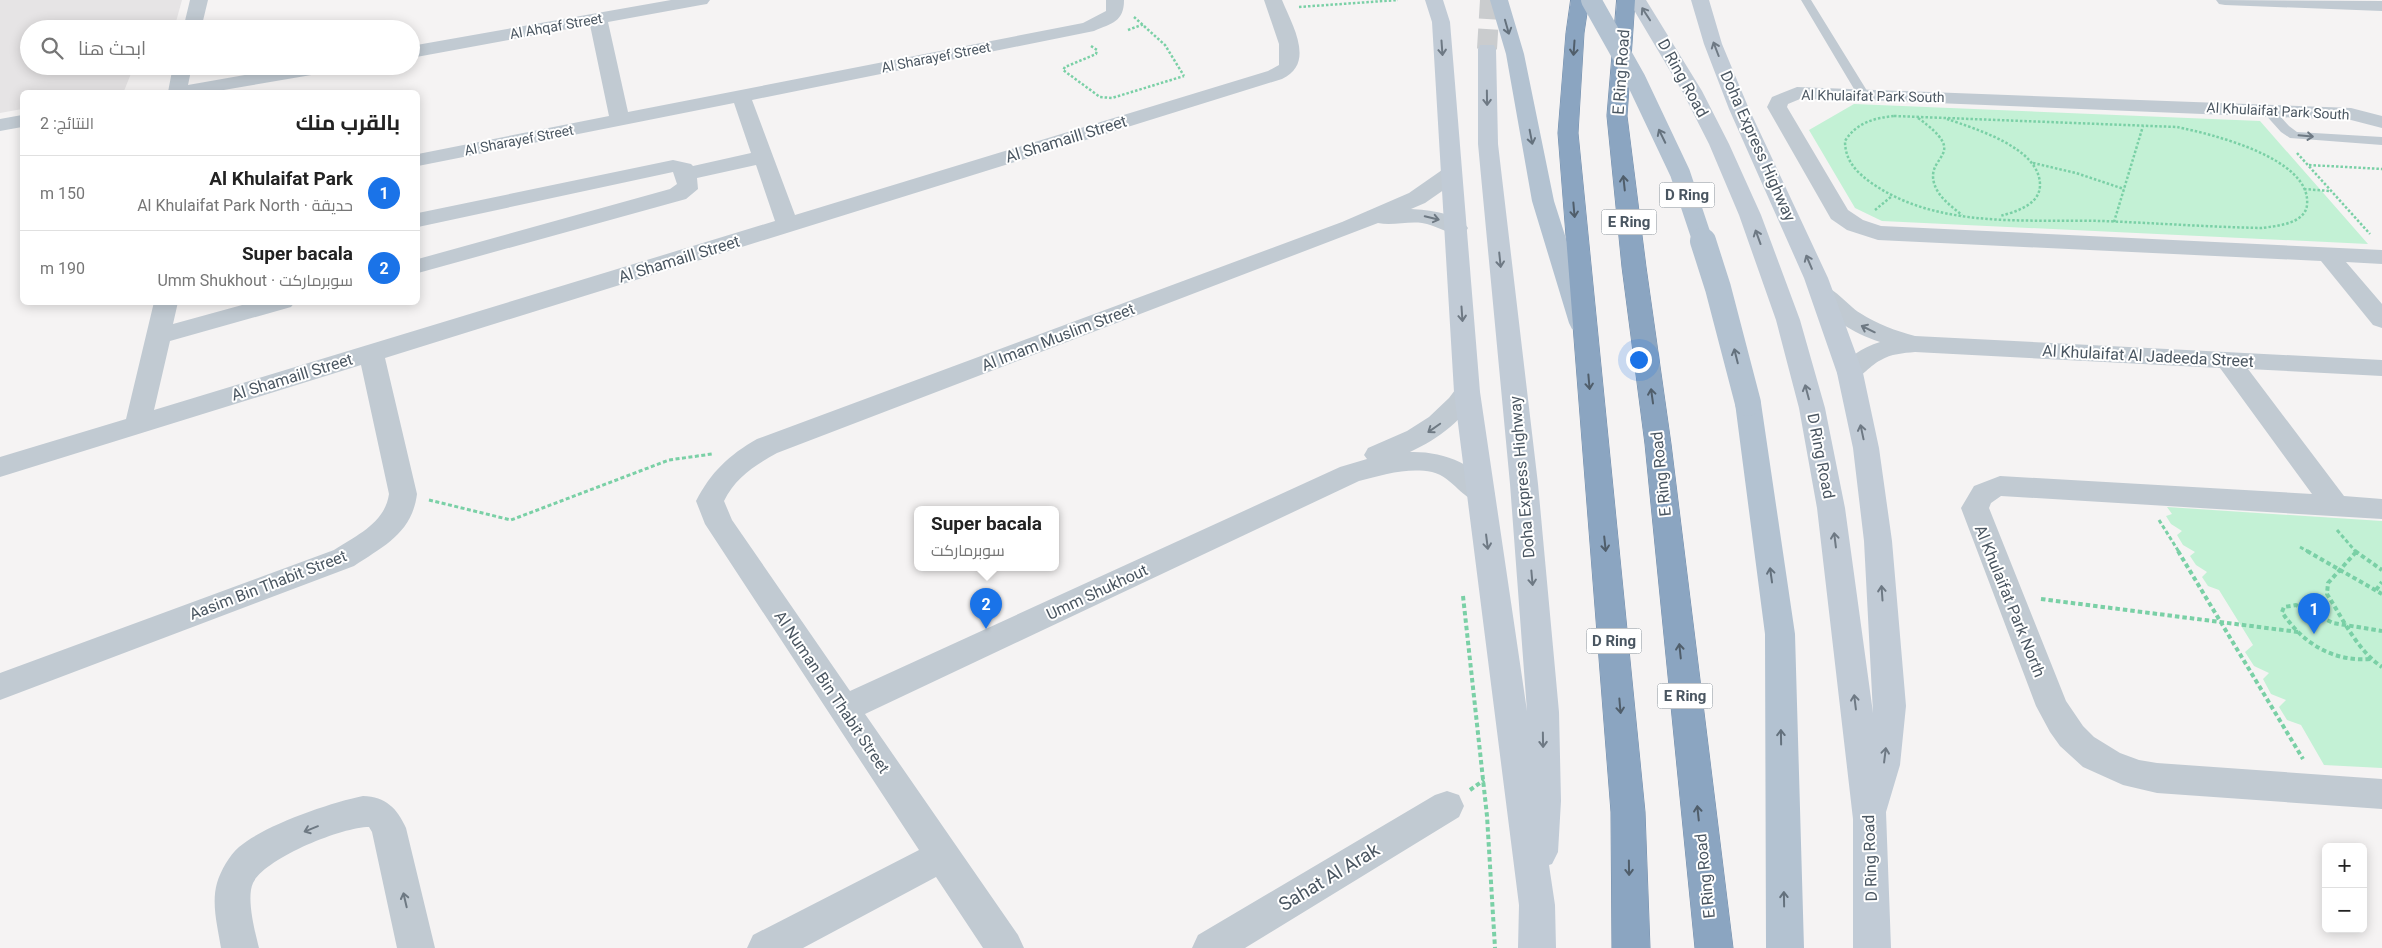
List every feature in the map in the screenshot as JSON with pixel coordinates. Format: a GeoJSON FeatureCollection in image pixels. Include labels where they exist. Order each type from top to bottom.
{"type":"FeatureCollection","features":[{"type":"Feature","properties":{"kind":"highway"},"geometry":{"type":"LineString","coordinates":[[1580,0],[1575,33],[1568,133],[1584,334]]}},
{"type":"Feature","properties":{"kind":"highway","name":"E Ring Road"},"geometry":{"type":"LineString","coordinates":[[1626,0],[1617,116],[1634,266],[1658,444],[1714,948]]}},
{"type":"Feature","properties":{"kind":"highway","name":"D Ring"},"geometry":{"type":"LineString","coordinates":[[1584,334],[1610,587],[1628,812],[1631,948]]}},
{"type":"Feature","properties":{"kind":"main road"},"geometry":{"type":"LineString","coordinates":[[1434,0],[1441,22],[1450,176],[1457,228],[1467,392],[1505,685],[1537,905],[1537,948]]}},
{"type":"Feature","properties":{"kind":"main road","name":"D Ring"},"geometry":{"type":"LineString","coordinates":[[1499,0],[1515,54],[1543,201],[1584,334]]}},
{"type":"Feature","properties":{"kind":"main road","name":"D Ring"},"geometry":{"type":"LineString","coordinates":[[1590,0],[1636,80],[1680,173],[1718,288],[1748,404],[1780,634],[1785,948]]}},
{"type":"Feature","properties":{"kind":"main road","name":"D Ring Road"},"geometry":{"type":"LineString","coordinates":[[1637,0],[1692,91],[1719,144],[1750,215],[1790,328],[1812,408],[1831,508],[1870,819],[1872,948]]}},
{"type":"Feature","properties":{"kind":"main road","name":"Doha Express Highway"},"geometry":{"type":"LineString","coordinates":[[1701,2],[1739,109],[1822,293],[1850,373],[1866,448],[1878,541],[1890,706],[1883,765],[1870,819]]}},
{"type":"Feature","properties":{"kind":"main road","name":"Doha Express Highway"},"geometry":{"type":"LineString","coordinates":[[1487,49],[1488,144],[1524,484],[1543,712],[1544,801],[1537,905]]}},
{"type":"Feature","properties":{"kind":"street"},"geometry":{"type":"LineString","coordinates":[[194,20],[199,0]]}},
{"type":"Feature","properties":{"kind":"street","name":"Al Ahqaf Street"},"geometry":{"type":"LineString","coordinates":[[420,50],[701,0]]}},
{"type":"Feature","properties":{"kind":"street"},"geometry":{"type":"LineString","coordinates":[[2225,0],[2382,6]]}},
{"type":"Feature","properties":{"kind":"street","name":"Al Sharayef Street"},"geometry":{"type":"LineString","coordinates":[[420,160],[1088,27],[1109,18],[1115,12],[1116,3]]}},
{"type":"Feature","properties":{"kind":"street","name":"Al Shamaill Street"},"geometry":{"type":"LineString","coordinates":[[0,467],[1275,75],[1288,66],[1291,58],[1290,48],[1274,4]]}},
{"type":"Feature","properties":{"kind":"street"},"geometry":{"type":"LineString","coordinates":[[598,18],[620,120]]}},
{"type":"Feature","properties":{"kind":"street"},"geometry":{"type":"LineString","coordinates":[[178,90],[182,75]]}},
{"type":"Feature","properties":{"kind":"street"},"geometry":{"type":"LineString","coordinates":[[193,90],[278,75]]}},
{"type":"Feature","properties":{"kind":"street","name":"Al Khulaifat Park South"},"geometry":{"type":"LineString","coordinates":[[2379,249],[2328,254],[1890,234],[1866,230],[1846,220],[1839,214],[1777,107],[1779,101],[1786,96],[1797,93],[1863,94],[2351,114],[2382,122]]}},
{"type":"Feature","properties":{"kind":"street"},"geometry":{"type":"LineString","coordinates":[[741,96],[788,225]]}},
{"type":"Feature","properties":{"kind":"street"},"geometry":{"type":"LineString","coordinates":[[0,125],[20,121]]}},
{"type":"Feature","properties":{"kind":"street"},"geometry":{"type":"LineString","coordinates":[[686,174],[763,156]]}},
{"type":"Feature","properties":{"kind":"street"},"geometry":{"type":"LineString","coordinates":[[420,220],[674,166],[684,168],[688,187],[678,194],[420,265]]}},
{"type":"Feature","properties":{"kind":"street"},"geometry":{"type":"LineString","coordinates":[[1350,227],[1417,198],[1450,176]]}},
{"type":"Feature","properties":{"kind":"street"},"geometry":{"type":"LineString","coordinates":[[1350,227],[1390,216],[1412,215],[1433,218],[1457,228]]}},
{"type":"Feature","properties":{"kind":"street","name":"Al Numan Bin Thabit Street"},"geometry":{"type":"LineString","coordinates":[[1004,948],[718,524],[710,501],[718,483],[738,462],[767,446],[1350,227]]}},
{"type":"Feature","properties":{"kind":"street"},"geometry":{"type":"LineString","coordinates":[[2328,254],[2382,320]]}},
{"type":"Feature","properties":{"kind":"street","name":"Al Khulaifat Al Jadeeda Street"},"geometry":{"type":"LineString","coordinates":[[1822,293],[1844,315],[1859,324],[1883,335],[1915,344]]}},
{"type":"Feature","properties":{"kind":"street"},"geometry":{"type":"LineString","coordinates":[[138,424],[165,305]]}},
{"type":"Feature","properties":{"kind":"street"},"geometry":{"type":"LineString","coordinates":[[157,336],[272,305]]}},
{"type":"Feature","properties":{"kind":"street","name":"Al Khulaifat Al Jadeeda Street"},"geometry":{"type":"LineString","coordinates":[[1850,373],[1857,363],[1868,355],[1897,345],[1915,344],[2382,368]]}},
{"type":"Feature","properties":{"kind":"street"},"geometry":{"type":"LineString","coordinates":[[371,353],[403,494]]}},
{"type":"Feature","properties":{"kind":"street"},"geometry":{"type":"LineString","coordinates":[[2228,361],[2328,506]]}},
{"type":"Feature","properties":{"kind":"street","name":"Umm Shukhout"},"geometry":{"type":"LineString","coordinates":[[1350,474],[1368,460],[1432,430],[1452,413],[1467,392]]}},
{"type":"Feature","properties":{"kind":"street","name":"Umm Shukhout"},"geometry":{"type":"LineString","coordinates":[[843,709],[1350,474],[1392,462],[1421,460],[1450,468],[1473,484],[1481,494]]}},
{"type":"Feature","properties":{"kind":"street","name":"Al Khulaifat Park North"},"geometry":{"type":"LineString","coordinates":[[2382,509],[2018,486],[2000,486],[1986,490],[1977,498],[1975,508],[2008,596],[2062,726],[2080,746],[2104,762],[2131,774],[2157,778],[2382,794]]}},
{"type":"Feature","properties":{"kind":"street","name":"Aasim Bin Thabit Street"},"geometry":{"type":"LineString","coordinates":[[0,687],[344,558],[386,530],[401,510],[403,494]]}},
{"type":"Feature","properties":{"kind":"street","name":"Sahat Al Arak"},"geometry":{"type":"LineString","coordinates":[[1210,948],[1447,806]]}},
{"type":"Feature","properties":{"kind":"street"},"geometry":{"type":"LineString","coordinates":[[240,948],[233,897],[235,884],[242,870],[254,857],[269,846],[344,816],[359,812],[373,812],[384,818],[389,828],[416,948]]}},
{"type":"Feature","properties":{"kind":"street"},"geometry":{"type":"LineString","coordinates":[[766,948],[943,855]]}},
{"type":"Feature","properties":{"kind":"lane"},"geometry":{"type":"LineString","coordinates":[[1806,0],[1863,94]]}},
{"type":"Feature","properties":{"kind":"lane"},"geometry":{"type":"LineString","coordinates":[[2267,110],[2285,129],[2294,135],[2382,141]]}},
{"type":"Feature","properties":{"kind":"path"},"geometry":{"type":"LineString","coordinates":[[1274,4],[1398,0]]}},
{"type":"Feature","properties":{"kind":"path"},"geometry":{"type":"LineString","coordinates":[[1116,3],[1144,24],[1165,45],[1184,76],[1191,101]]}},
{"type":"Feature","properties":{"kind":"path"},"geometry":{"type":"LineString","coordinates":[[1127,31],[1144,24]]}},
{"type":"Feature","properties":{"kind":"path"},"geometry":{"type":"LineString","coordinates":[[1092,43],[1091,47],[1098,52],[1063,70],[1100,97],[1112,98],[1184,76]]}},
{"type":"Feature","properties":{"kind":"path"},"geometry":{"type":"LineString","coordinates":[[1915,116],[1936,131],[1943,140],[1945,154],[1934,170],[1934,184],[1942,198],[1962,215]]}},
{"type":"Feature","properties":{"kind":"path"},"geometry":{"type":"LineString","coordinates":[[1882,117],[1942,117],[2196,130],[2233,141],[2281,165],[2293,174],[2304,189],[2308,202],[2306,210],[2300,217],[2278,226],[2244,228],[1962,215],[1922,207],[1892,196],[1858,173],[1847,156],[1845,141],[1848,135],[1861,124],[1882,117]]}},
{"type":"Feature","properties":{"kind":"path"},"geometry":{"type":"LineString","coordinates":[[1942,117],[1992,136],[2017,150],[2032,163],[2040,177],[2041,186],[2039,194],[2024,208],[1997,217]]}},
{"type":"Feature","properties":{"kind":"path"},"geometry":{"type":"LineString","coordinates":[[2114,222],[2143,126]]}},
{"type":"Feature","properties":{"kind":"path"},"geometry":{"type":"LineString","coordinates":[[2296,152],[2379,249]]}},
{"type":"Feature","properties":{"kind":"path"},"geometry":{"type":"LineString","coordinates":[[2032,163],[2076,173],[2124,189]]}},
{"type":"Feature","properties":{"kind":"path"},"geometry":{"type":"LineString","coordinates":[[2308,165],[2382,168]]}},
{"type":"Feature","properties":{"kind":"path"},"geometry":{"type":"LineString","coordinates":[[2304,189],[2331,191]]}},
{"type":"Feature","properties":{"kind":"path"},"geometry":{"type":"LineString","coordinates":[[403,494],[511,520],[669,460],[718,453]]}},
{"type":"Feature","properties":{"kind":"path"},"geometry":{"type":"LineString","coordinates":[[2142,494],[2222,621],[2321,790]]}},
{"type":"Feature","properties":{"kind":"path"},"geometry":{"type":"LineString","coordinates":[[2328,506],[2343,538],[2356,552],[2382,570]]}},
{"type":"Feature","properties":{"kind":"path"},"geometry":{"type":"LineString","coordinates":[[2300,548],[2341,569],[2382,594]]}},
{"type":"Feature","properties":{"kind":"path"},"geometry":{"type":"LineString","coordinates":[[2356,552],[2328,583],[2327,594],[2370,659],[2382,667]]}},
{"type":"Feature","properties":{"kind":"path"},"geometry":{"type":"LineString","coordinates":[[2376,590],[2382,582]]}},
{"type":"Feature","properties":{"kind":"path"},"geometry":{"type":"LineString","coordinates":[[1462,586],[1485,790],[1493,885],[1495,948]]}},
{"type":"Feature","properties":{"kind":"path"},"geometry":{"type":"LineString","coordinates":[[2008,596],[2222,621],[2298,632]]}},
{"type":"Feature","properties":{"kind":"path"},"geometry":{"type":"LineString","coordinates":[[2370,659],[2350,660],[2340,658],[2310,642],[2298,632],[2282,612],[2284,607],[2290,604],[2304,608],[2331,623],[2382,631]]}},
{"type":"Feature","properties":{"kind":"shaded area"},"geometry":{"type":"Polygon","coordinates":[[[0,0],[182,0],[176,20],[20,20],[20,75],[130,75],[124,90],[20,90],[20,109],[0,113],[0,0]]]}},
{"type":"Feature","properties":{"kind":"green space"},"geometry":{"type":"Polygon","coordinates":[[[1854,104],[2260,121],[2368,244],[1882,221],[1855,208],[1809,130],[1854,104]]]}},
{"type":"Feature","properties":{"kind":"green space"},"geometry":{"type":"Polygon","coordinates":[[[2167,507],[2382,521],[2382,768],[2324,765],[2301,725],[2287,720],[2279,707],[2286,700],[2271,694],[2263,679],[2269,673],[2254,666],[2245,652],[2253,645],[2219,590],[2208,586],[2202,577],[2207,572],[2196,565],[2190,556],[2195,552],[2183,545],[2177,535],[2182,531],[2171,524],[2166,516],[2172,514],[2167,507]]]}},
{"type":"Feature","properties":{"kind":"tunnel"},"geometry":{"type":"LineString","coordinates":[[1487,49],[1490,0]]}},
{"type":"Feature","properties":{"kind":"place","name":"Super bacala"},"geometry":{"type":"Point","coordinates":[986,629]}},
{"type":"Feature","properties":{"kind":"place","name":"Al Khulaifat Park"},"geometry":{"type":"Point","coordinates":[2314,634]}}]}
